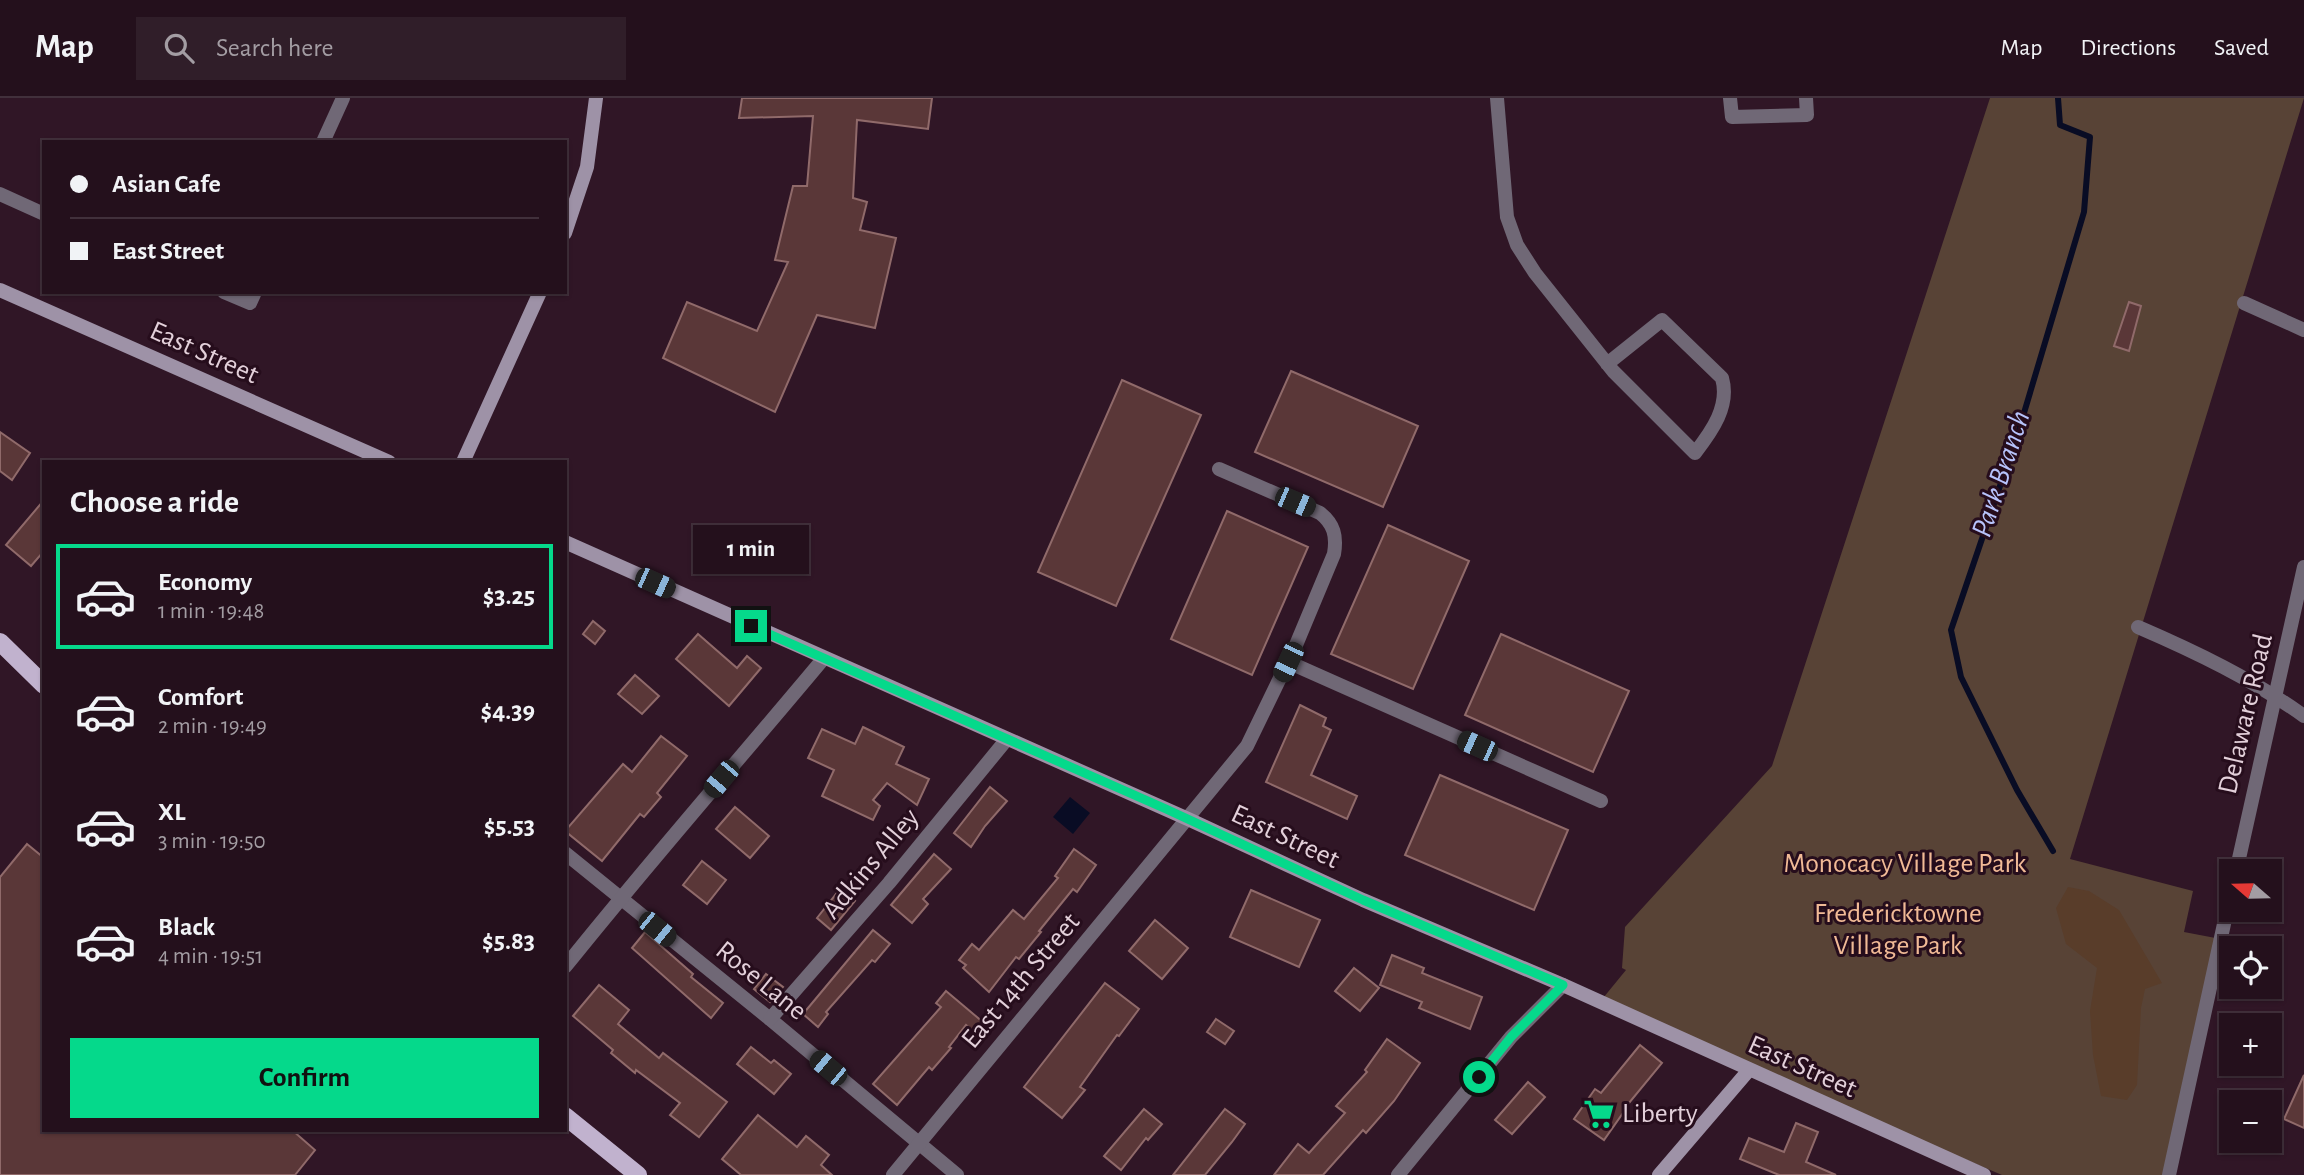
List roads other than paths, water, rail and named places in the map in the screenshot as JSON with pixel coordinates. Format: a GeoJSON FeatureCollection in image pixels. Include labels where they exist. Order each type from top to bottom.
{"type":"FeatureCollection","features":[{"type":"Feature","properties":{"kind":"main road"},"geometry":{"type":"LineString","coordinates":[[567,227],[587,167],[596,98]]}},
{"type":"Feature","properties":{"kind":"main road","name":"East Street"},"geometry":{"type":"LineString","coordinates":[[0,290],[384,460]]}},
{"type":"Feature","properties":{"kind":"main road"},"geometry":{"type":"LineString","coordinates":[[464,460],[539,294]]}},
{"type":"Feature","properties":{"kind":"main road","name":"East Street"},"geometry":{"type":"LineString","coordinates":[[567,543],[1984,1175]]}},
{"type":"Feature","properties":{"kind":"main road"},"geometry":{"type":"LineString","coordinates":[[0,642],[42,683]]}},
{"type":"Feature","properties":{"kind":"main road"},"geometry":{"type":"LineString","coordinates":[[1659,1175],[1749,1070]]}},
{"type":"Feature","properties":{"kind":"main road"},"geometry":{"type":"LineString","coordinates":[[567,1118],[638,1175]]}},
{"type":"Feature","properties":{"kind":"street"},"geometry":{"type":"LineString","coordinates":[[324,140],[343,98]]}},
{"type":"Feature","properties":{"kind":"street"},"geometry":{"type":"LineString","coordinates":[[1497,98],[1507,217],[1517,245],[1607,364],[1695,453],[1714,428],[1726,390],[1722,378],[1662,320],[1607,364]]}},
{"type":"Feature","properties":{"kind":"street"},"geometry":{"type":"LineString","coordinates":[[1730,98],[1732,117],[1807,115],[1806,98]]}},
{"type":"Feature","properties":{"kind":"street"},"geometry":{"type":"LineString","coordinates":[[0,194],[42,213]]}},
{"type":"Feature","properties":{"kind":"street"},"geometry":{"type":"LineString","coordinates":[[229,294],[250,303],[254,294]]}},
{"type":"Feature","properties":{"kind":"street"},"geometry":{"type":"LineString","coordinates":[[2244,303],[2304,330]]}},
{"type":"Feature","properties":{"kind":"street","name":"East 14th Street"},"geometry":{"type":"LineString","coordinates":[[893,1175],[1247,746],[1288,662],[1334,554],[1334,529],[1320,513],[1219,469]]}},
{"type":"Feature","properties":{"kind":"street","name":"Delaware Road"},"geometry":{"type":"LineString","coordinates":[[2239,859],[2304,567]]}},
{"type":"Feature","properties":{"kind":"street"},"geometry":{"type":"LineString","coordinates":[[2138,627],[2207,657],[2275,695],[2304,716]]}},
{"type":"Feature","properties":{"kind":"street"},"geometry":{"type":"LineString","coordinates":[[567,964],[620,898],[824,658]]}},
{"type":"Feature","properties":{"kind":"street"},"geometry":{"type":"LineString","coordinates":[[1288,662],[1601,801]]}},
{"type":"Feature","properties":{"kind":"street","name":"Adkins Alley"},"geometry":{"type":"LineString","coordinates":[[770,1019],[889,883],[1007,739]]}},
{"type":"Feature","properties":{"kind":"street","name":"Rose Lane"},"geometry":{"type":"LineString","coordinates":[[567,855],[957,1175]]}},
{"type":"Feature","properties":{"kind":"street"},"geometry":{"type":"LineString","coordinates":[[2169,1175],[2224,922]]}},
{"type":"Feature","properties":{"kind":"street"},"geometry":{"type":"LineString","coordinates":[[1398,1175],[1511,1037],[1563,985]]}},
{"type":"Feature","properties":{"kind":"water"},"geometry":{"type":"Polygon","coordinates":[[[1070,797],[1090,813],[1073,834],[1053,817],[1070,797]]]}},
{"type":"Feature","properties":{"kind":"waterway","name":"Park Branch"},"geometry":{"type":"LineString","coordinates":[[2053,851],[2017,790],[1961,677],[1951,630],[2018,433],[2084,212],[2090,137],[2060,125],[2058,98]]}},
{"type":"Feature","properties":{"kind":"place","name":"Liberty"},"geometry":{"type":"Point","coordinates":[1599,1114]}},
{"type":"Feature","properties":{"kind":"park label","name":"Monocacy Village Park"},"geometry":{"type":"Point","coordinates":[1905,864]}},
{"type":"Feature","properties":{"kind":"park label","name":"Fredericktowne Village Park"},"geometry":{"type":"Point","coordinates":[1898,930]}}]}
